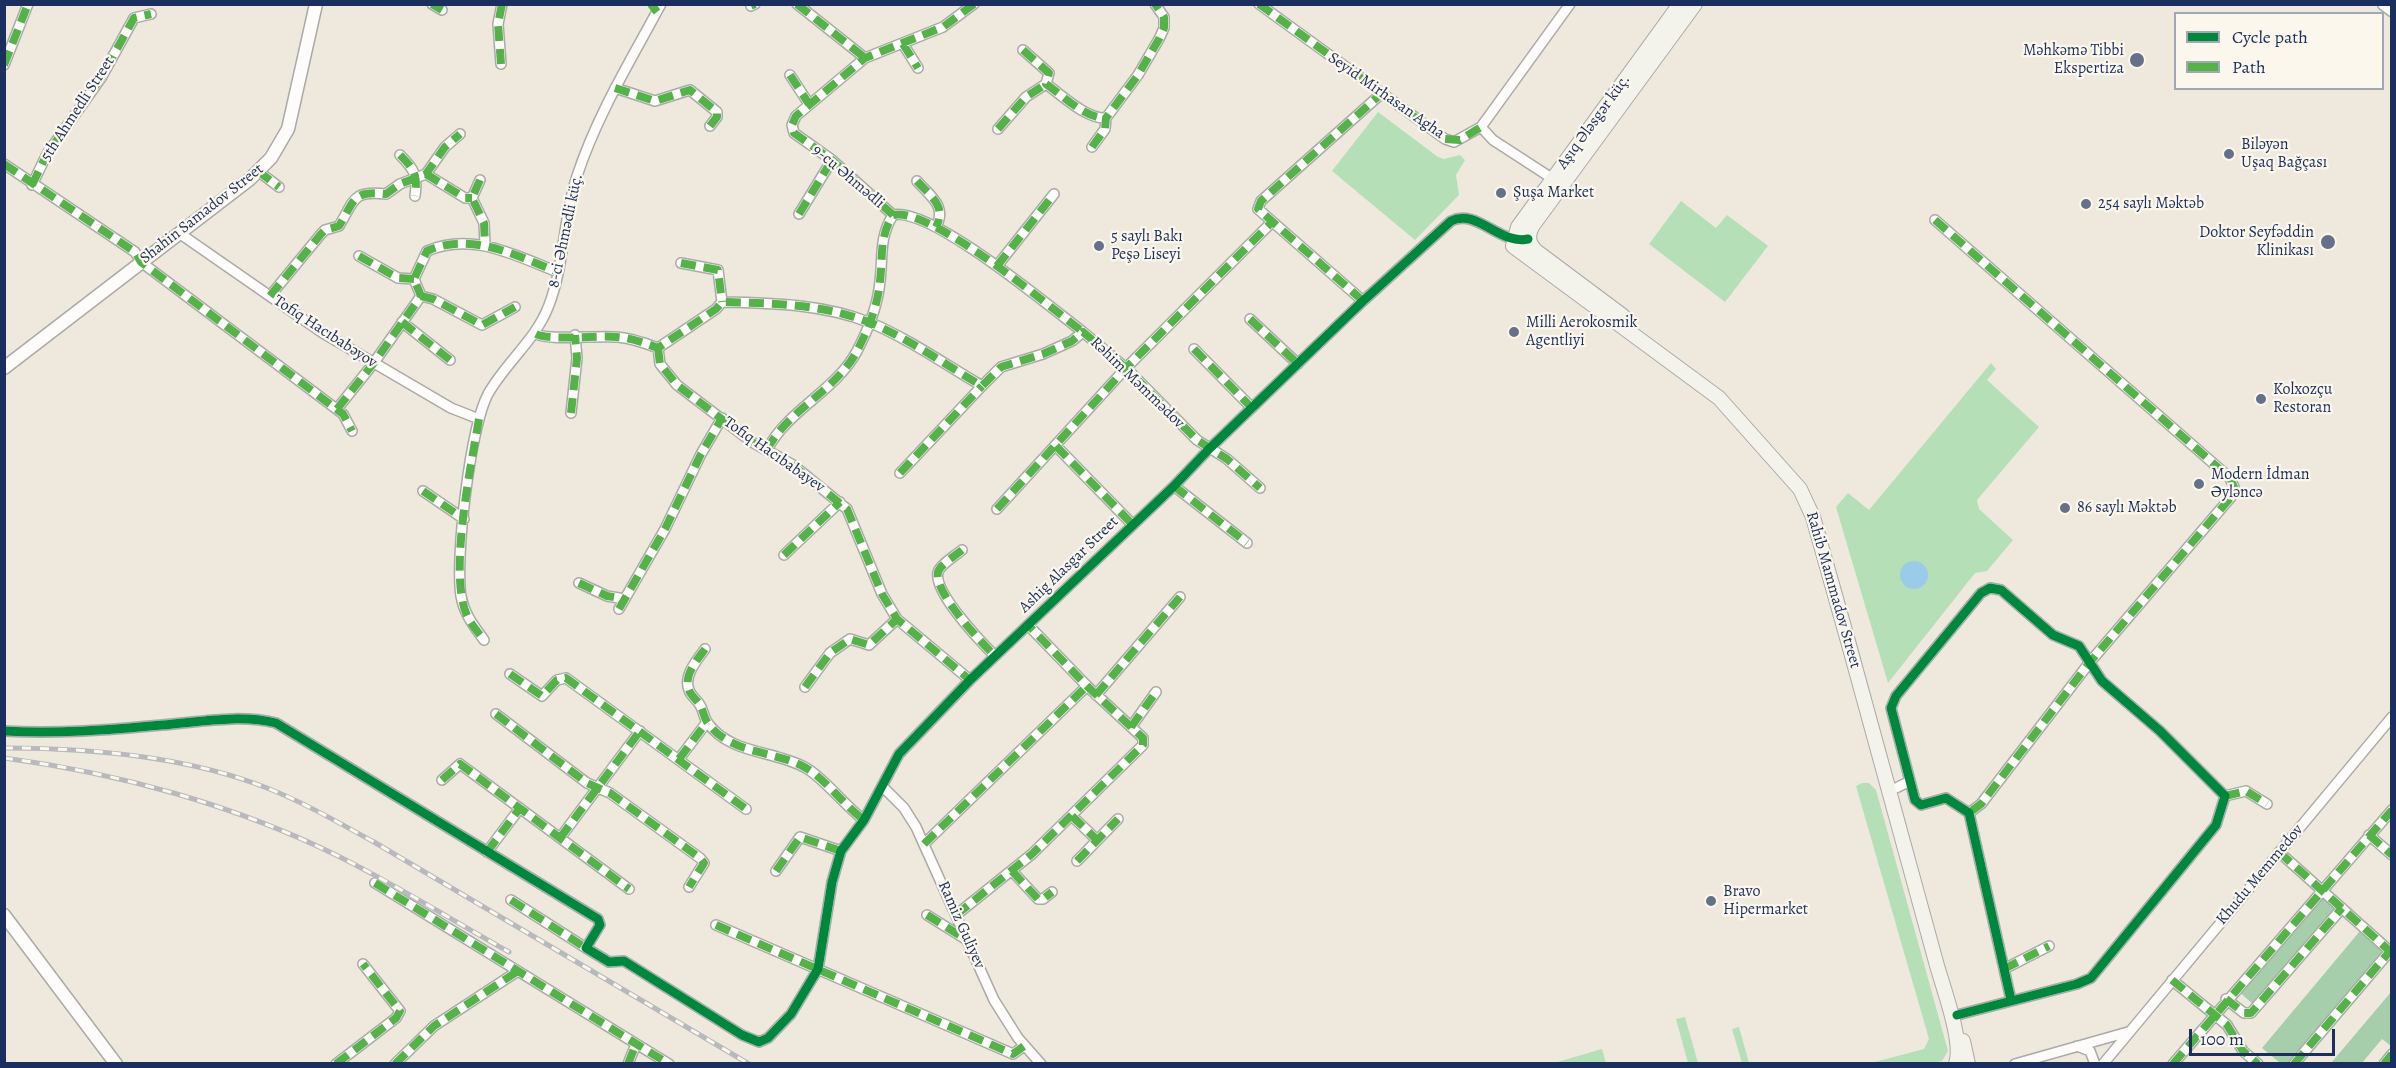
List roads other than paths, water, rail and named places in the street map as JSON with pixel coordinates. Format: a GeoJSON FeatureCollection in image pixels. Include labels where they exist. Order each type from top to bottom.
{"type":"FeatureCollection","features":[{"type":"Feature","properties":{"kind":"main road","name":"Aşıq Ələsgər küç."},"geometry":{"type":"LineString","coordinates":[[1528,237],[1557,182],[1680,4]]}},
{"type":"Feature","properties":{"kind":"main road","name":"Aşıq Ələsgər küç."},"geometry":{"type":"LineString","coordinates":[[1513,241],[1518,227],[1557,182],[1695,4]]}},
{"type":"Feature","properties":{"kind":"main road","name":"Rahib Mammadov Street"},"geometry":{"type":"LineString","coordinates":[[1528,237],[1536,251],[1714,389],[1812,504],[1896,788],[1958,1015],[1968,1064]]}},
{"type":"Feature","properties":{"kind":"main road","name":"Rahib Mammadov Street"},"geometry":{"type":"LineString","coordinates":[[1513,241],[1513,246],[1523,256],[1714,389]]}},
{"type":"Feature","properties":{"kind":"main road","name":"Rahib Mammadov Street"},"geometry":{"type":"LineString","coordinates":[[1812,504],[1957,1040],[1956,1064]]}},
{"type":"Feature","properties":{"kind":"street"},"geometry":{"type":"LineString","coordinates":[[4,64],[28,4]]}},
{"type":"Feature","properties":{"kind":"street","name":"Shahin Samadov Street"},"geometry":{"type":"LineString","coordinates":[[4,368],[258,171],[277,150],[288,129],[316,4]]}},
{"type":"Feature","properties":{"kind":"street"},"geometry":{"type":"LineString","coordinates":[[432,4],[442,10]]}},
{"type":"Feature","properties":{"kind":"street"},"geometry":{"type":"LineString","coordinates":[[501,64],[498,24],[502,4]]}},
{"type":"Feature","properties":{"kind":"street"},"geometry":{"type":"LineString","coordinates":[[797,4],[865,58]]}},
{"type":"Feature","properties":{"kind":"street","name":"9-cu Əhmədli"},"geometry":{"type":"LineString","coordinates":[[767,450],[780,430],[848,365],[878,300],[882,236],[893,214],[832,160],[794,133],[792,125],[796,116],[865,58],[943,27],[974,4]]}},
{"type":"Feature","properties":{"kind":"street"},"geometry":{"type":"LineString","coordinates":[[1092,147],[1105,129],[1106,118],[1138,75],[1164,28],[1164,17],[1155,4]]}},
{"type":"Feature","properties":{"kind":"street","name":"Seyid Mirhasan Agha"},"geometry":{"type":"LineString","coordinates":[[1259,4],[1445,139],[1460,140],[1481,127],[1570,4]]}},
{"type":"Feature","properties":{"kind":"street"},"geometry":{"type":"LineString","coordinates":[[2384,4],[2391,10]]}},
{"type":"Feature","properties":{"kind":"street","name":"8-ci Əhmədli küç."},"geometry":{"type":"LineString","coordinates":[[484,640],[466,615],[459,577],[464,519],[479,418],[489,392],[536,334],[551,301],[576,177],[615,88],[657,7]]}},
{"type":"Feature","properties":{"kind":"street","name":"5th Ahmedli Street"},"geometry":{"type":"LineString","coordinates":[[32,185],[47,154],[101,78],[134,18],[151,14]]}},
{"type":"Feature","properties":{"kind":"street"},"geometry":{"type":"LineString","coordinates":[[903,44],[918,68]]}},
{"type":"Feature","properties":{"kind":"street"},"geometry":{"type":"LineString","coordinates":[[998,129],[1026,97],[1046,84],[1049,73],[1023,50]]}},
{"type":"Feature","properties":{"kind":"street"},"geometry":{"type":"LineString","coordinates":[[790,75],[809,104]]}},
{"type":"Feature","properties":{"kind":"street"},"geometry":{"type":"LineString","coordinates":[[1046,84],[1089,113],[1098,118],[1106,118]]}},
{"type":"Feature","properties":{"kind":"street"},"geometry":{"type":"LineString","coordinates":[[615,88],[655,101],[690,90],[717,112],[717,117],[710,126]]}},
{"type":"Feature","properties":{"kind":"street"},"geometry":{"type":"LineString","coordinates":[[1364,301],[1271,223],[1258,209],[1262,201],[1381,94]]}},
{"type":"Feature","properties":{"kind":"street"},"geometry":{"type":"LineString","coordinates":[[1481,127],[1493,140],[1557,182]]}},
{"type":"Feature","properties":{"kind":"street"},"geometry":{"type":"LineString","coordinates":[[415,196],[422,176],[460,134]]}},
{"type":"Feature","properties":{"kind":"street"},"geometry":{"type":"LineString","coordinates":[[400,154],[422,176],[465,198],[472,198]]}},
{"type":"Feature","properties":{"kind":"street"},"geometry":{"type":"LineString","coordinates":[[799,214],[832,160]]}},
{"type":"Feature","properties":{"kind":"street"},"geometry":{"type":"LineString","coordinates":[[4,164],[32,185],[135,252],[141,262],[337,409],[349,422],[352,432]]}},
{"type":"Feature","properties":{"kind":"street"},"geometry":{"type":"LineString","coordinates":[[258,171],[279,187]]}},
{"type":"Feature","properties":{"kind":"street"},"geometry":{"type":"LineString","coordinates":[[270,296],[321,234],[325,230],[339,226],[356,197],[367,192],[386,194],[422,176]]}},
{"type":"Feature","properties":{"kind":"street"},"geometry":{"type":"LineString","coordinates":[[480,180],[472,198],[484,223],[484,244]]}},
{"type":"Feature","properties":{"kind":"street"},"geometry":{"type":"LineString","coordinates":[[917,181],[940,208],[941,216],[936,227]]}},
{"type":"Feature","properties":{"kind":"street"},"geometry":{"type":"LineString","coordinates":[[997,266],[1054,194]]}},
{"type":"Feature","properties":{"kind":"street"},"geometry":{"type":"LineString","coordinates":[[893,214],[902,213],[936,227],[997,266],[1083,332]]}},
{"type":"Feature","properties":{"kind":"street","name":"Ashig Alasgar Street"},"geometry":{"type":"LineString","coordinates":[[586,948],[609,962],[624,961],[742,1035],[759,1042],[768,1038],[790,1014],[818,969],[832,882],[841,851],[864,820],[899,754],[970,680],[1174,486],[1209,449],[1364,301],[1457,218],[1472,219],[1513,241]]}},
{"type":"Feature","properties":{"kind":"street"},"geometry":{"type":"LineString","coordinates":[[1935,220],[2030,301],[2233,483],[2234,491],[2090,662],[1981,804],[1969,813]]}},
{"type":"Feature","properties":{"kind":"street"},"geometry":{"type":"LineString","coordinates":[[997,509],[1126,369],[1271,223]]}},
{"type":"Feature","properties":{"kind":"street","name":"Tofiq Hacıbabəyov"},"geometry":{"type":"LineString","coordinates":[[179,233],[373,364],[451,408],[479,418]]}},
{"type":"Feature","properties":{"kind":"street"},"geometry":{"type":"LineString","coordinates":[[1513,241],[1528,237]]}},
{"type":"Feature","properties":{"kind":"street"},"geometry":{"type":"LineString","coordinates":[[421,296],[414,279],[427,251],[461,244],[484,244],[558,272]]}},
{"type":"Feature","properties":{"kind":"street"},"geometry":{"type":"LineString","coordinates":[[359,256],[398,278],[414,279]]}},
{"type":"Feature","properties":{"kind":"street"},"geometry":{"type":"LineString","coordinates":[[536,334],[548,338],[575,335],[632,339],[658,348],[716,309],[722,302],[718,270],[681,263]]}},
{"type":"Feature","properties":{"kind":"street"},"geometry":{"type":"LineString","coordinates":[[337,409],[373,364],[421,296]]}},
{"type":"Feature","properties":{"kind":"street"},"geometry":{"type":"LineString","coordinates":[[421,296],[433,299],[482,325],[515,307]]}},
{"type":"Feature","properties":{"kind":"street"},"geometry":{"type":"LineString","coordinates":[[722,302],[764,303],[829,310],[869,322],[982,386]]}},
{"type":"Feature","properties":{"kind":"street"},"geometry":{"type":"LineString","coordinates":[[1250,319],[1298,364]]}},
{"type":"Feature","properties":{"kind":"street"},"geometry":{"type":"LineString","coordinates":[[402,322],[450,360]]}},
{"type":"Feature","properties":{"kind":"street","name":"Rəhim Məmmədov"},"geometry":{"type":"LineString","coordinates":[[900,473],[1001,367],[1043,354],[1072,341],[1083,332],[1126,369],[1209,449],[1227,459],[1260,488]]}},
{"type":"Feature","properties":{"kind":"street"},"geometry":{"type":"LineString","coordinates":[[571,413],[577,358],[575,335]]}},
{"type":"Feature","properties":{"kind":"street","name":"Tofiq Hacıbabayev"},"geometry":{"type":"LineString","coordinates":[[658,348],[658,357],[669,377],[752,442],[794,465],[848,509],[882,594],[897,619],[970,680]]}},
{"type":"Feature","properties":{"kind":"street"},"geometry":{"type":"LineString","coordinates":[[1194,349],[1252,408]]}},
{"type":"Feature","properties":{"kind":"street"},"geometry":{"type":"LineString","coordinates":[[619,609],[665,529],[722,418]]}},
{"type":"Feature","properties":{"kind":"street"},"geometry":{"type":"LineString","coordinates":[[1056,446],[1133,525]]}},
{"type":"Feature","properties":{"kind":"street"},"geometry":{"type":"LineString","coordinates":[[1174,486],[1247,543]]}},
{"type":"Feature","properties":{"kind":"street"},"geometry":{"type":"LineString","coordinates":[[423,491],[464,519]]}},
{"type":"Feature","properties":{"kind":"street"},"geometry":{"type":"LineString","coordinates":[[784,555],[840,502]]}},
{"type":"Feature","properties":{"kind":"street"},"geometry":{"type":"LineString","coordinates":[[962,550],[940,568],[939,583],[962,622],[995,656]]}},
{"type":"Feature","properties":{"kind":"street"},"geometry":{"type":"LineString","coordinates":[[579,583],[607,596],[625,599]]}},
{"type":"Feature","properties":{"kind":"street"},"geometry":{"type":"LineString","coordinates":[[2011,1000],[1969,813],[1946,798],[1918,804],[1891,708],[1892,702],[1985,590],[2001,590],[2053,635],[2079,646],[2102,681],[2160,731],[2225,796]]}},
{"type":"Feature","properties":{"kind":"street"},"geometry":{"type":"LineString","coordinates":[[1096,695],[1180,597]]}},
{"type":"Feature","properties":{"kind":"street"},"geometry":{"type":"LineString","coordinates":[[805,687],[838,645],[850,639],[865,645],[874,643],[897,619]]}},
{"type":"Feature","properties":{"kind":"street"},"geometry":{"type":"LineString","coordinates":[[956,915],[1012,871],[1072,816],[1143,745],[1143,738],[1096,695],[1028,625]]}},
{"type":"Feature","properties":{"kind":"street"},"geometry":{"type":"LineString","coordinates":[[705,649],[694,664],[688,690],[700,705],[707,722],[723,738],[736,746],[808,769],[847,807],[864,820]]}},
{"type":"Feature","properties":{"kind":"street"},"geometry":{"type":"LineString","coordinates":[[510,674],[542,696],[561,677],[566,678],[746,809]]}},
{"type":"Feature","properties":{"kind":"street"},"geometry":{"type":"LineString","coordinates":[[924,844],[1087,686]]}},
{"type":"Feature","properties":{"kind":"street"},"geometry":{"type":"LineString","coordinates":[[1131,727],[1156,692]]}},
{"type":"Feature","properties":{"kind":"street"},"geometry":{"type":"LineString","coordinates":[[496,714],[587,783],[610,793],[700,858],[704,863],[703,868],[689,887]]}},
{"type":"Feature","properties":{"kind":"street"},"geometry":{"type":"LineString","coordinates":[[4,731],[90,731],[247,717],[276,723],[598,920],[600,925],[586,948],[511,900]]}},
{"type":"Feature","properties":{"kind":"street","name":"Khudu Memmedov"},"geometry":{"type":"LineString","coordinates":[[2103,1064],[2391,717]]}},
{"type":"Feature","properties":{"kind":"street"},"geometry":{"type":"LineString","coordinates":[[679,759],[707,722]]}},
{"type":"Feature","properties":{"kind":"street"},"geometry":{"type":"LineString","coordinates":[[560,838],[640,731]]}},
{"type":"Feature","properties":{"kind":"street"},"geometry":{"type":"LineString","coordinates":[[442,780],[460,764],[629,889]]}},
{"type":"Feature","properties":{"kind":"street"},"geometry":{"type":"LineString","coordinates":[[1896,788],[1910,781]]}},
{"type":"Feature","properties":{"kind":"street","name":"Ramiz Guliyev"},"geometry":{"type":"LineString","coordinates":[[883,787],[904,808],[924,844],[994,1000],[1024,1046],[1041,1064]]}},
{"type":"Feature","properties":{"kind":"street"},"geometry":{"type":"LineString","coordinates":[[2225,796],[2246,791],[2267,804]]}},
{"type":"Feature","properties":{"kind":"street"},"geometry":{"type":"LineString","coordinates":[[1958,1015],[2085,981],[2097,972],[2216,825],[2225,796]]}},
{"type":"Feature","properties":{"kind":"street"},"geometry":{"type":"LineString","coordinates":[[487,852],[520,808]]}},
{"type":"Feature","properties":{"kind":"street"},"geometry":{"type":"LineString","coordinates":[[2174,1064],[2226,999],[2391,810]]}},
{"type":"Feature","properties":{"kind":"street"},"geometry":{"type":"LineString","coordinates":[[1072,816],[1097,840]]}},
{"type":"Feature","properties":{"kind":"street"},"geometry":{"type":"LineString","coordinates":[[1077,861],[1118,819]]}},
{"type":"Feature","properties":{"kind":"street"},"geometry":{"type":"LineString","coordinates":[[2369,835],[2391,855]]}},
{"type":"Feature","properties":{"kind":"street"},"geometry":{"type":"LineString","coordinates":[[776,871],[800,837],[841,851]]}},
{"type":"Feature","properties":{"kind":"street"},"geometry":{"type":"LineString","coordinates":[[2279,852],[2391,952],[2294,1064]]}},
{"type":"Feature","properties":{"kind":"street"},"geometry":{"type":"LineString","coordinates":[[1012,871],[1038,898],[1043,899],[1052,892]]}},
{"type":"Feature","properties":{"kind":"street"},"geometry":{"type":"LineString","coordinates":[[375,883],[669,1064]]}},
{"type":"Feature","properties":{"kind":"street"},"geometry":{"type":"LineString","coordinates":[[2226,999],[2244,1013],[2251,1013],[2342,908]]}},
{"type":"Feature","properties":{"kind":"street"},"geometry":{"type":"LineString","coordinates":[[4,915],[116,1064]]}},
{"type":"Feature","properties":{"kind":"street"},"geometry":{"type":"LineString","coordinates":[[927,915],[967,940]]}},
{"type":"Feature","properties":{"kind":"street"},"geometry":{"type":"LineString","coordinates":[[716,925],[818,969],[1011,1059],[1024,1046]]}},
{"type":"Feature","properties":{"kind":"street"},"geometry":{"type":"LineString","coordinates":[[2004,969],[2049,946]]}},
{"type":"Feature","properties":{"kind":"street"},"geometry":{"type":"LineString","coordinates":[[336,1064],[396,1018],[400,1011],[363,964]]}},
{"type":"Feature","properties":{"kind":"street"},"geometry":{"type":"LineString","coordinates":[[395,1064],[434,1026],[518,971]]}},
{"type":"Feature","properties":{"kind":"street"},"geometry":{"type":"LineString","coordinates":[[2172,980],[2232,1030],[2243,1052],[2258,1064]]}},
{"type":"Feature","properties":{"kind":"street"},"geometry":{"type":"LineString","coordinates":[[2015,1064],[2128,1032]]}},
{"type":"Feature","properties":{"kind":"street"},"geometry":{"type":"LineString","coordinates":[[628,1064],[636,1044]]}},
{"type":"Feature","properties":{"kind":"street"},"geometry":{"type":"LineString","coordinates":[[2075,1046],[2090,1051],[2095,1064]]}},
{"type":"Feature","properties":{"kind":"street"},"geometry":{"type":"LineString","coordinates":[[2384,1064],[2391,1054]]}},
{"type":"Feature","properties":{"kind":"water"},"geometry":{"type":"Polygon","coordinates":[[[1914,561],[1924,565],[1928,575],[1924,585],[1914,589],[1904,585],[1900,575],[1904,565],[1914,561]]]}},
{"type":"Feature","properties":{"kind":"railway"},"geometry":{"type":"LineString","coordinates":[[4,748],[104,752],[171,761],[204,768],[267,788],[374,842],[749,1064]]}},
{"type":"Feature","properties":{"kind":"railway"},"geometry":{"type":"LineString","coordinates":[[4,758],[47,764],[133,782],[258,821],[360,867],[509,952]]}},
{"type":"Feature","properties":{"kind":"place","name":"Məhkəmə Tibbi Ekspertiza"},"geometry":{"type":"Point","coordinates":[2137,60]}},
{"type":"Feature","properties":{"kind":"place","name":"Biləyən Uşaq Bağçası"},"geometry":{"type":"Point","coordinates":[2229,154]}},
{"type":"Feature","properties":{"kind":"place","name":"Şuşa Market"},"geometry":{"type":"Point","coordinates":[1501,193]}},
{"type":"Feature","properties":{"kind":"place","name":"254 saylı Məktəb"},"geometry":{"type":"Point","coordinates":[2086,204]}},
{"type":"Feature","properties":{"kind":"place","name":"Doktor Seyfәddin Klinikası"},"geometry":{"type":"Point","coordinates":[2328,242]}},
{"type":"Feature","properties":{"kind":"place","name":"5 saylı Bakı Peşə Liseyi"},"geometry":{"type":"Point","coordinates":[1099,246]}},
{"type":"Feature","properties":{"kind":"place","name":"Milli Aerokosmik Agentliyi"},"geometry":{"type":"Point","coordinates":[1514,332]}},
{"type":"Feature","properties":{"kind":"place","name":"Kolxozçu Restoran"},"geometry":{"type":"Point","coordinates":[2261,399]}},
{"type":"Feature","properties":{"kind":"place","name":"Modern İdman Əyləncə"},"geometry":{"type":"Point","coordinates":[2199,484]}},
{"type":"Feature","properties":{"kind":"place","name":"86 saylı Məktəb"},"geometry":{"type":"Point","coordinates":[2065,508]}},
{"type":"Feature","properties":{"kind":"place","name":"Bravo Hipermarket"},"geometry":{"type":"Point","coordinates":[1711,901]}}]}
